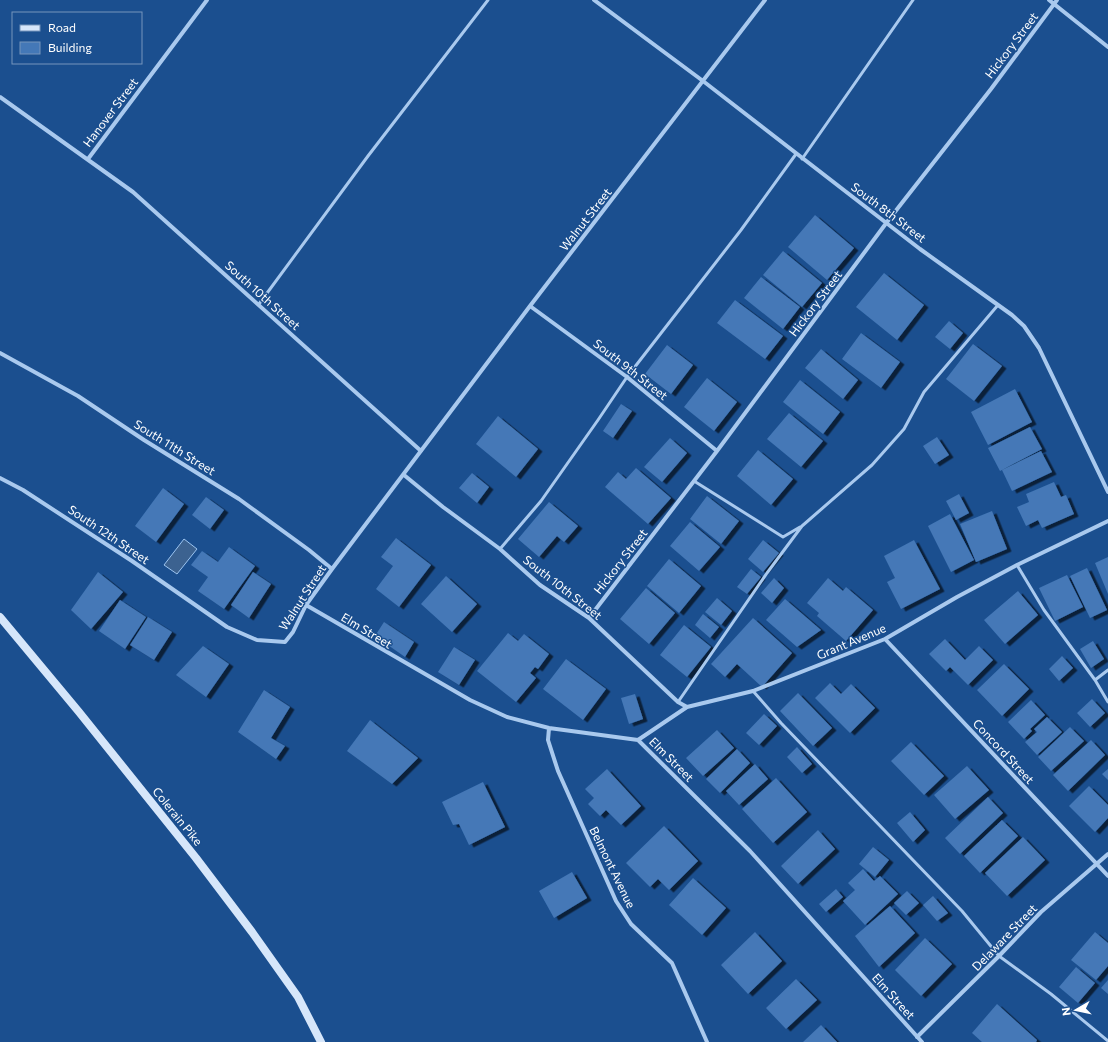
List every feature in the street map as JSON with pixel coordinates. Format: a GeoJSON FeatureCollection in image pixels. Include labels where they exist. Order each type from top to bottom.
{"type":"FeatureCollection","features":[{"type":"Feature","properties":{"kind":"main road","name":"Colerain Pike"},"geometry":{"type":"LineString","coordinates":[[0,617],[79,712],[210,876],[298,997],[321,1042]]}},
{"type":"Feature","properties":{"kind":"street","name":"Hanover Street"},"geometry":{"type":"LineString","coordinates":[[88,159],[207,0]]}},
{"type":"Feature","properties":{"kind":"street","name":"South 8th Street"},"geometry":{"type":"LineString","coordinates":[[594,0],[703,81],[920,249],[998,305],[1024,326],[1039,348],[1108,492]]}},
{"type":"Feature","properties":{"kind":"street","name":"Walnut Street"},"geometry":{"type":"LineString","coordinates":[[204,612],[226,627],[257,640],[284,642],[293,632],[306,605],[332,569],[530,306],[765,0]]}},
{"type":"Feature","properties":{"kind":"street"},"geometry":{"type":"LineString","coordinates":[[1050,0],[1056,2],[1108,47]]}},
{"type":"Feature","properties":{"kind":"street","name":"Hickory Street"},"geometry":{"type":"LineString","coordinates":[[589,618],[694,482],[887,222],[991,89],[1056,2]]}},
{"type":"Feature","properties":{"kind":"street","name":"South 10th Street"},"geometry":{"type":"LineString","coordinates":[[0,97],[133,192],[421,451]]}},
{"type":"Feature","properties":{"kind":"street","name":"South 9th Street"},"geometry":{"type":"LineString","coordinates":[[530,306],[627,377],[717,451]]}},
{"type":"Feature","properties":{"kind":"street","name":"South 11th Street"},"geometry":{"type":"LineString","coordinates":[[0,353],[78,396],[144,440],[239,498],[332,569]]}},
{"type":"Feature","properties":{"kind":"street","name":"South 10th Street"},"geometry":{"type":"LineString","coordinates":[[404,475],[443,507],[500,549],[540,585],[589,618],[678,702],[687,707]]}},
{"type":"Feature","properties":{"kind":"street","name":"South 12th Street"},"geometry":{"type":"LineString","coordinates":[[0,478],[23,490],[132,561],[204,612]]}},
{"type":"Feature","properties":{"kind":"street","name":"Grant Avenue"},"geometry":{"type":"LineString","coordinates":[[638,740],[687,707],[753,691],[885,640],[957,597],[1017,565],[1108,520]]}},
{"type":"Feature","properties":{"kind":"street","name":"Elm Street"},"geometry":{"type":"LineString","coordinates":[[306,605],[470,700],[508,717],[549,728],[638,740],[750,851],[922,1042]]}},
{"type":"Feature","properties":{"kind":"street","name":"Concord Street"},"geometry":{"type":"LineString","coordinates":[[885,640],[1108,876]]}},
{"type":"Feature","properties":{"kind":"street","name":"Belmont Avenue"},"geometry":{"type":"LineString","coordinates":[[549,728],[548,740],[558,771],[616,901],[631,924],[672,963],[707,1042]]}},
{"type":"Feature","properties":{"kind":"street","name":"Delaware Street"},"geometry":{"type":"LineString","coordinates":[[917,1037],[1041,912],[1108,854]]}},
{"type":"Feature","properties":{"kind":"lane"},"geometry":{"type":"LineString","coordinates":[[259,304],[368,156],[488,0]]}},
{"type":"Feature","properties":{"kind":"lane"},"geometry":{"type":"LineString","coordinates":[[802,159],[913,0]]}},
{"type":"Feature","properties":{"kind":"lane"},"geometry":{"type":"LineString","coordinates":[[500,549],[541,501],[627,377],[741,230],[796,154]]}},
{"type":"Feature","properties":{"kind":"lane"},"geometry":{"type":"LineString","coordinates":[[678,702],[767,573],[802,526],[872,465],[904,429],[924,392],[998,305]]}},
{"type":"Feature","properties":{"kind":"lane"},"geometry":{"type":"LineString","coordinates":[[694,482],[783,536],[802,526]]}},
{"type":"Feature","properties":{"kind":"lane"},"geometry":{"type":"LineString","coordinates":[[1017,565],[1044,610],[1095,680],[1108,702]]}},
{"type":"Feature","properties":{"kind":"lane"},"geometry":{"type":"LineString","coordinates":[[1095,680],[1108,670]]}},
{"type":"Feature","properties":{"kind":"lane"},"geometry":{"type":"LineString","coordinates":[[753,691],[781,723],[962,911],[999,956],[1051,994],[1108,1041]]}},
{"type":"Feature","properties":{"kind":"water"},"geometry":{"type":"Polygon","coordinates":[[[184,539],[197,549],[177,574],[164,565],[184,539]]]}},
{"type":"Feature","properties":{"kind":"building"},"geometry":{"type":"Polygon","coordinates":[[[815,215],[854,248],[827,280],[788,247],[815,215]]]}},
{"type":"Feature","properties":{"kind":"building"},"geometry":{"type":"Polygon","coordinates":[[[783,251],[822,283],[802,307],[763,275],[783,251]]]}},
{"type":"Feature","properties":{"kind":"building"},"geometry":{"type":"Polygon","coordinates":[[[884,273],[924,305],[897,340],[856,307],[884,273]]]}},
{"type":"Feature","properties":{"kind":"building"},"geometry":{"type":"Polygon","coordinates":[[[761,277],[800,307],[783,329],[744,298],[761,277]]]}},
{"type":"Feature","properties":{"kind":"building"},"geometry":{"type":"Polygon","coordinates":[[[735,300],[783,336],[765,359],[717,323],[735,300]]]}},
{"type":"Feature","properties":{"kind":"building"},"geometry":{"type":"Polygon","coordinates":[[[949,321],[963,333],[950,349],[935,337],[949,321]]]}},
{"type":"Feature","properties":{"kind":"building"},"geometry":{"type":"Polygon","coordinates":[[[861,333],[900,362],[881,388],[842,359],[861,333]]]}},
{"type":"Feature","properties":{"kind":"building"},"geometry":{"type":"Polygon","coordinates":[[[973,344],[1002,366],[974,401],[946,379],[973,344]]]}},
{"type":"Feature","properties":{"kind":"building"},"geometry":{"type":"Polygon","coordinates":[[[667,345],[693,365],[671,394],[645,374],[667,345]]]}},
{"type":"Feature","properties":{"kind":"building"},"geometry":{"type":"Polygon","coordinates":[[[821,349],[858,380],[843,399],[805,368],[821,349]]]}},
{"type":"Feature","properties":{"kind":"building"},"geometry":{"type":"Polygon","coordinates":[[[707,378],[737,402],[714,431],[684,407],[707,378]]]}},
{"type":"Feature","properties":{"kind":"building"},"geometry":{"type":"Polygon","coordinates":[[[800,380],[840,412],[823,434],[783,402],[800,380]]]}},
{"type":"Feature","properties":{"kind":"building"},"geometry":{"type":"Polygon","coordinates":[[[1015,389],[1032,422],[988,445],[971,412],[1015,389]]]}},
{"type":"Feature","properties":{"kind":"building"},"geometry":{"type":"Polygon","coordinates":[[[621,404],[632,411],[613,438],[603,431],[621,404]]]}},
{"type":"Feature","properties":{"kind":"building"},"geometry":{"type":"Polygon","coordinates":[[[789,413],[823,441],[801,467],[767,439],[789,413]]]}},
{"type":"Feature","properties":{"kind":"building"},"geometry":{"type":"Polygon","coordinates":[[[498,416],[538,449],[516,477],[476,444],[498,416]]]}},
{"type":"Feature","properties":{"kind":"building"},"geometry":{"type":"Polygon","coordinates":[[[1030,427],[1042,449],[1000,471],[988,448],[1030,427]]]}},
{"type":"Feature","properties":{"kind":"building"},"geometry":{"type":"Polygon","coordinates":[[[937,437],[949,455],[935,464],[923,446],[937,437]]]}},
{"type":"Feature","properties":{"kind":"building"},"geometry":{"type":"Polygon","coordinates":[[[670,438],[687,453],[662,482],[644,467],[670,438]]]}},
{"type":"Feature","properties":{"kind":"building"},"geometry":{"type":"Polygon","coordinates":[[[758,450],[793,479],[771,505],[737,476],[758,450]]]}},
{"type":"Feature","properties":{"kind":"building"},"geometry":{"type":"Polygon","coordinates":[[[1041,451],[1052,472],[1012,491],[1002,470],[1041,451]]]}},
{"type":"Feature","properties":{"kind":"building"},"geometry":{"type":"Polygon","coordinates":[[[636,468],[671,498],[648,524],[605,487],[618,472],[626,479],[636,468]]]}},
{"type":"Feature","properties":{"kind":"building"},"geometry":{"type":"Polygon","coordinates":[[[472,473],[489,487],[477,503],[459,488],[472,473]]]}},
{"type":"Feature","properties":{"kind":"building"},"geometry":{"type":"Polygon","coordinates":[[[1054,482],[1061,497],[1066,495],[1074,514],[1042,528],[1038,520],[1026,526],[1017,507],[1029,502],[1026,494],[1054,482]]]}},
{"type":"Feature","properties":{"kind":"building"},"geometry":{"type":"Polygon","coordinates":[[[163,488],[184,504],[156,542],[135,526],[163,488]]]}},
{"type":"Feature","properties":{"kind":"building"},"geometry":{"type":"Polygon","coordinates":[[[959,494],[969,513],[956,520],[946,501],[959,494]]]}},
{"type":"Feature","properties":{"kind":"building"},"geometry":{"type":"Polygon","coordinates":[[[707,496],[739,521],[721,544],[690,519],[707,496]]]}},
{"type":"Feature","properties":{"kind":"building"},"geometry":{"type":"Polygon","coordinates":[[[206,497],[224,510],[210,529],[192,515],[206,497]]]}},
{"type":"Feature","properties":{"kind":"building"},"geometry":{"type":"Polygon","coordinates":[[[549,502],[578,526],[564,542],[557,536],[539,557],[518,539],[549,502]]]}},
{"type":"Feature","properties":{"kind":"building"},"geometry":{"type":"Polygon","coordinates":[[[992,511],[1007,549],[976,562],[960,524],[992,511]]]}},
{"type":"Feature","properties":{"kind":"building"},"geometry":{"type":"Polygon","coordinates":[[[950,514],[974,560],[951,572],[928,526],[950,514]]]}},
{"type":"Feature","properties":{"kind":"building"},"geometry":{"type":"Polygon","coordinates":[[[690,522],[720,547],[699,571],[670,546],[690,522]]]}},
{"type":"Feature","properties":{"kind":"building"},"geometry":{"type":"Polygon","coordinates":[[[396,538],[431,565],[399,607],[376,589],[393,566],[381,557],[396,538]]]}},
{"type":"Feature","properties":{"kind":"building"},"geometry":{"type":"Polygon","coordinates":[[[763,540],[779,553],[763,572],[748,559],[763,540]]]}},
{"type":"Feature","properties":{"kind":"building"},"geometry":{"type":"Polygon","coordinates":[[[914,540],[940,589],[901,609],[887,582],[895,578],[884,556],[914,540]]]}},
{"type":"Feature","properties":{"kind":"building"},"geometry":{"type":"Polygon","coordinates":[[[229,547],[255,566],[224,609],[198,591],[208,577],[191,565],[202,551],[218,562],[229,547]]]}},
{"type":"Feature","properties":{"kind":"building"},"geometry":{"type":"Polygon","coordinates":[[[1108,557],[1108,594],[1095,563],[1108,557]]]}},
{"type":"Feature","properties":{"kind":"building"},"geometry":{"type":"Polygon","coordinates":[[[669,559],[701,586],[679,613],[647,586],[669,559]]]}},
{"type":"Feature","properties":{"kind":"building"},"geometry":{"type":"Polygon","coordinates":[[[1087,568],[1107,610],[1090,618],[1070,576],[1087,568]]]}},
{"type":"Feature","properties":{"kind":"building"},"geometry":{"type":"Polygon","coordinates":[[[751,569],[761,577],[747,594],[737,587],[751,569]]]}},
{"type":"Feature","properties":{"kind":"building"},"geometry":{"type":"Polygon","coordinates":[[[98,572],[123,592],[91,629],[71,610],[98,572]]]}},
{"type":"Feature","properties":{"kind":"building"},"geometry":{"type":"Polygon","coordinates":[[[253,572],[271,584],[249,618],[231,605],[253,572]]]}},
{"type":"Feature","properties":{"kind":"building"},"geometry":{"type":"Polygon","coordinates":[[[1067,575],[1083,607],[1055,621],[1039,588],[1067,575]]]}},
{"type":"Feature","properties":{"kind":"building"},"geometry":{"type":"Polygon","coordinates":[[[446,576],[477,604],[452,632],[421,604],[446,576]]]}},
{"type":"Feature","properties":{"kind":"building"},"geometry":{"type":"Polygon","coordinates":[[[774,578],[784,588],[772,603],[761,593],[774,578]]]}},
{"type":"Feature","properties":{"kind":"building"},"geometry":{"type":"Polygon","coordinates":[[[828,578],[843,591],[846,587],[873,610],[846,641],[817,616],[819,613],[807,603],[828,578]]]}},
{"type":"Feature","properties":{"kind":"building"},"geometry":{"type":"Polygon","coordinates":[[[646,588],[675,613],[649,644],[620,619],[646,588]]]}},
{"type":"Feature","properties":{"kind":"building"},"geometry":{"type":"Polygon","coordinates":[[[1018,591],[1038,615],[1005,644],[984,620],[1018,591]]]}},
{"type":"Feature","properties":{"kind":"building"},"geometry":{"type":"Polygon","coordinates":[[[717,598],[732,611],[721,625],[705,612],[717,598]]]}},
{"type":"Feature","properties":{"kind":"building"},"geometry":{"type":"Polygon","coordinates":[[[785,599],[821,630],[797,647],[766,620],[785,599]]]}},
{"type":"Feature","properties":{"kind":"building"},"geometry":{"type":"Polygon","coordinates":[[[120,600],[146,617],[125,649],[99,631],[120,600]]]}},
{"type":"Feature","properties":{"kind":"building"},"geometry":{"type":"Polygon","coordinates":[[[703,614],[719,627],[710,638],[695,625],[703,614]]]}},
{"type":"Feature","properties":{"kind":"building"},"geometry":{"type":"Polygon","coordinates":[[[148,617],[172,632],[154,660],[130,645],[148,617]]]}},
{"type":"Feature","properties":{"kind":"building"},"geometry":{"type":"Polygon","coordinates":[[[753,618],[792,653],[762,687],[737,664],[725,677],[711,664],[753,618]]]}},
{"type":"Feature","properties":{"kind":"building"},"geometry":{"type":"Polygon","coordinates":[[[384,622],[414,642],[405,657],[375,636],[384,622]]]}},
{"type":"Feature","properties":{"kind":"building"},"geometry":{"type":"Polygon","coordinates":[[[684,625],[711,647],[687,677],[660,655],[684,625]]]}},
{"type":"Feature","properties":{"kind":"building"},"geometry":{"type":"Polygon","coordinates":[[[508,633],[518,641],[524,634],[549,654],[538,669],[535,667],[530,673],[536,678],[516,702],[477,671],[508,633]]]}},
{"type":"Feature","properties":{"kind":"building"},"geometry":{"type":"Polygon","coordinates":[[[945,639],[965,660],[979,646],[993,660],[968,685],[950,667],[946,671],[929,654],[945,639]]]}},
{"type":"Feature","properties":{"kind":"building"},"geometry":{"type":"Polygon","coordinates":[[[1093,641],[1104,659],[1091,668],[1080,649],[1093,641]]]}},
{"type":"Feature","properties":{"kind":"building"},"geometry":{"type":"Polygon","coordinates":[[[203,646],[229,664],[206,697],[176,675],[203,646]]]}},
{"type":"Feature","properties":{"kind":"building"},"geometry":{"type":"Polygon","coordinates":[[[454,647],[475,660],[459,685],[438,672],[454,647]]]}},
{"type":"Feature","properties":{"kind":"building"},"geometry":{"type":"Polygon","coordinates":[[[1062,656],[1073,668],[1059,681],[1049,669],[1062,656]]]}},
{"type":"Feature","properties":{"kind":"building"},"geometry":{"type":"Polygon","coordinates":[[[566,659],[606,689],[583,720],[543,689],[566,659]]]}},
{"type":"Feature","properties":{"kind":"building"},"geometry":{"type":"Polygon","coordinates":[[[1004,664],[1029,689],[1002,716],[977,690],[1004,664]]]}},
{"type":"Feature","properties":{"kind":"building"},"geometry":{"type":"Polygon","coordinates":[[[830,683],[841,694],[851,684],[875,708],[850,733],[815,698],[830,683]]]}},
{"type":"Feature","properties":{"kind":"building"},"geometry":{"type":"Polygon","coordinates":[[[264,690],[290,707],[271,738],[285,746],[276,759],[238,732],[264,690]]]}},
{"type":"Feature","properties":{"kind":"building"},"geometry":{"type":"Polygon","coordinates":[[[798,693],[832,728],[813,746],[780,711],[798,693]]]}},
{"type":"Feature","properties":{"kind":"building"},"geometry":{"type":"Polygon","coordinates":[[[635,694],[643,719],[629,724],[621,698],[635,694]]]}},
{"type":"Feature","properties":{"kind":"building"},"geometry":{"type":"Polygon","coordinates":[[[1092,699],[1105,713],[1090,727],[1077,713],[1092,699]]]}},
{"type":"Feature","properties":{"kind":"building"},"geometry":{"type":"Polygon","coordinates":[[[1031,700],[1045,715],[1030,729],[1032,731],[1024,739],[1008,722],[1031,700]]]}},
{"type":"Feature","properties":{"kind":"building"},"geometry":{"type":"Polygon","coordinates":[[[764,714],[777,726],[759,745],[746,733],[764,714]]]}},
{"type":"Feature","properties":{"kind":"building"},"geometry":{"type":"Polygon","coordinates":[[[1047,717],[1062,732],[1037,755],[1025,742],[1037,732],[1034,729],[1047,717]]]}},
{"type":"Feature","properties":{"kind":"building"},"geometry":{"type":"Polygon","coordinates":[[[370,720],[418,758],[392,784],[347,751],[370,720]]]}},
{"type":"Feature","properties":{"kind":"building"},"geometry":{"type":"Polygon","coordinates":[[[1070,727],[1084,741],[1051,771],[1038,757],[1070,727]]]}},
{"type":"Feature","properties":{"kind":"building"},"geometry":{"type":"Polygon","coordinates":[[[717,730],[734,748],[703,776],[686,758],[717,730]]]}},
{"type":"Feature","properties":{"kind":"building"},"geometry":{"type":"Polygon","coordinates":[[[1091,740],[1105,755],[1068,791],[1053,775],[1091,740]]]}},
{"type":"Feature","properties":{"kind":"building"},"geometry":{"type":"Polygon","coordinates":[[[911,742],[944,776],[924,795],[891,761],[911,742]]]}},
{"type":"Feature","properties":{"kind":"building"},"geometry":{"type":"Polygon","coordinates":[[[797,747],[812,764],[802,773],[787,757],[797,747]]]}},
{"type":"Feature","properties":{"kind":"building"},"geometry":{"type":"Polygon","coordinates":[[[737,749],[750,763],[720,793],[706,779],[737,749]]]}},
{"type":"Feature","properties":{"kind":"building"},"geometry":{"type":"Polygon","coordinates":[[[755,764],[768,779],[739,805],[726,791],[755,764]]]}},
{"type":"Feature","properties":{"kind":"building"},"geometry":{"type":"Polygon","coordinates":[[[967,766],[989,790],[955,819],[934,795],[967,766]]]}},
{"type":"Feature","properties":{"kind":"building"},"geometry":{"type":"Polygon","coordinates":[[[607,769],[641,806],[621,825],[606,810],[600,816],[588,804],[594,798],[585,789],[607,769]]]}},
{"type":"Feature","properties":{"kind":"building"},"geometry":{"type":"Polygon","coordinates":[[[1108,769],[1108,780],[1102,774],[1108,769]]]}},
{"type":"Feature","properties":{"kind":"building"},"geometry":{"type":"Polygon","coordinates":[[[776,778],[807,812],[773,843],[742,809],[776,778]]]}},
{"type":"Feature","properties":{"kind":"building"},"geometry":{"type":"Polygon","coordinates":[[[483,782],[505,827],[469,845],[459,824],[453,825],[442,802],[483,782]]]}},
{"type":"Feature","properties":{"kind":"building"},"geometry":{"type":"Polygon","coordinates":[[[1089,786],[1108,805],[1108,818],[1095,832],[1069,806],[1089,786]]]}},
{"type":"Feature","properties":{"kind":"building"},"geometry":{"type":"Polygon","coordinates":[[[988,797],[1003,813],[960,854],[945,838],[988,797]]]}},
{"type":"Feature","properties":{"kind":"building"},"geometry":{"type":"Polygon","coordinates":[[[910,812],[925,830],[913,842],[897,823],[910,812]]]}},
{"type":"Feature","properties":{"kind":"building"},"geometry":{"type":"Polygon","coordinates":[[[1002,820],[1018,836],[980,873],[964,856],[1002,820]]]}},
{"type":"Feature","properties":{"kind":"building"},"geometry":{"type":"Polygon","coordinates":[[[664,826],[698,861],[669,890],[658,879],[650,887],[626,863],[664,826]]]}},
{"type":"Feature","properties":{"kind":"building"},"geometry":{"type":"Polygon","coordinates":[[[818,830],[835,849],[798,884],[781,866],[818,830]]]}},
{"type":"Feature","properties":{"kind":"building"},"geometry":{"type":"Polygon","coordinates":[[[1023,837],[1045,860],[1007,896],[985,873],[1023,837]]]}},
{"type":"Feature","properties":{"kind":"building"},"geometry":{"type":"Polygon","coordinates":[[[873,847],[889,860],[875,877],[859,864],[873,847]]]}},
{"type":"Feature","properties":{"kind":"building"},"geometry":{"type":"Polygon","coordinates":[[[863,869],[874,881],[880,876],[898,894],[865,925],[843,901],[855,890],[848,883],[863,869]]]}},
{"type":"Feature","properties":{"kind":"building"},"geometry":{"type":"Polygon","coordinates":[[[572,872],[587,898],[554,918],[539,891],[572,872]]]}},
{"type":"Feature","properties":{"kind":"building"},"geometry":{"type":"Polygon","coordinates":[[[693,878],[726,908],[702,935],[669,905],[693,878]]]}},
{"type":"Feature","properties":{"kind":"building"},"geometry":{"type":"Polygon","coordinates":[[[836,889],[843,897],[826,912],[819,904],[836,889]]]}},
{"type":"Feature","properties":{"kind":"building"},"geometry":{"type":"Polygon","coordinates":[[[907,891],[919,903],[906,915],[894,903],[907,891]]]}},
{"type":"Feature","properties":{"kind":"building"},"geometry":{"type":"Polygon","coordinates":[[[933,896],[948,913],[937,921],[923,905],[933,896]]]}},
{"type":"Feature","properties":{"kind":"building"},"geometry":{"type":"Polygon","coordinates":[[[890,906],[915,933],[879,967],[855,936],[890,906]]]}},
{"type":"Feature","properties":{"kind":"building"},"geometry":{"type":"Polygon","coordinates":[[[755,932],[782,961],[748,994],[721,965],[755,932]]]}},
{"type":"Feature","properties":{"kind":"building"},"geometry":{"type":"Polygon","coordinates":[[[1095,932],[1108,943],[1108,966],[1096,980],[1071,960],[1095,932]]]}},
{"type":"Feature","properties":{"kind":"building"},"geometry":{"type":"Polygon","coordinates":[[[925,938],[952,964],[921,996],[895,970],[925,938]]]}},
{"type":"Feature","properties":{"kind":"building"},"geometry":{"type":"Polygon","coordinates":[[[1076,967],[1095,983],[1078,1003],[1059,987],[1076,967]]]}},
{"type":"Feature","properties":{"kind":"building"},"geometry":{"type":"Polygon","coordinates":[[[796,979],[817,1000],[786,1029],[766,1008],[796,979]]]}},
{"type":"Feature","properties":{"kind":"building"},"geometry":{"type":"Polygon","coordinates":[[[1108,980],[1108,994],[1101,988],[1108,980]]]}},
{"type":"Feature","properties":{"kind":"building"},"geometry":{"type":"Polygon","coordinates":[[[997,1004],[1037,1040],[1036,1042],[982,1042],[972,1033],[997,1004]]]}},
{"type":"Feature","properties":{"kind":"building"},"geometry":{"type":"Polygon","coordinates":[[[821,1025],[837,1042],[803,1042],[821,1025]]]}}]}
